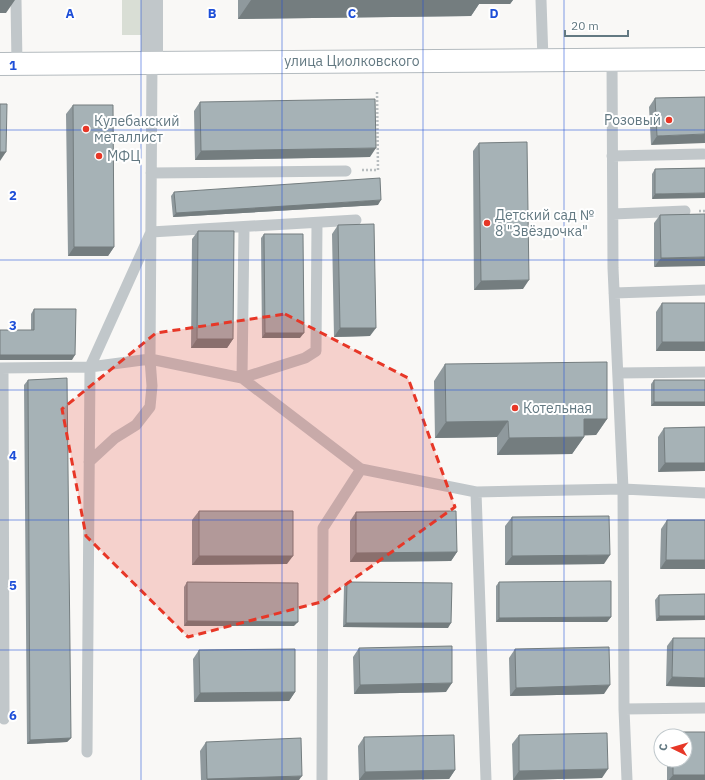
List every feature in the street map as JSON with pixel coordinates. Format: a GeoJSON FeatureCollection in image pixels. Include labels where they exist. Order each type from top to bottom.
{"type":"FeatureCollection","features":[{"type":"Feature","properties":{"kind":"street"},"geometry":{"type":"LineString","coordinates":[[152,0],[152,62]]}},
{"type":"Feature","properties":{"kind":"street","name":"улица Циолковского"},"geometry":{"type":"LineString","coordinates":[[8,64],[705,59]]}},
{"type":"Feature","properties":{"kind":"lane"},"geometry":{"type":"LineString","coordinates":[[8,64],[16,0]]}},
{"type":"Feature","properties":{"kind":"lane"},"geometry":{"type":"LineString","coordinates":[[541,0],[543,60]]}},
{"type":"Feature","properties":{"kind":"lane"},"geometry":{"type":"LineString","coordinates":[[612,60],[614,293],[623,489],[624,709],[627,780]]}},
{"type":"Feature","properties":{"kind":"lane"},"geometry":{"type":"LineString","coordinates":[[89,462],[115,438],[136,425],[150,407],[152,386],[150,359],[152,62]]}},
{"type":"Feature","properties":{"kind":"lane"},"geometry":{"type":"LineString","coordinates":[[612,156],[703,154]]}},
{"type":"Feature","properties":{"kind":"lane"},"geometry":{"type":"LineString","coordinates":[[151,173],[346,171]]}},
{"type":"Feature","properties":{"kind":"lane"},"geometry":{"type":"LineString","coordinates":[[613,214],[685,212]]}},
{"type":"Feature","properties":{"kind":"lane"},"geometry":{"type":"LineString","coordinates":[[151,232],[356,220]]}},
{"type":"Feature","properties":{"kind":"lane"},"geometry":{"type":"LineString","coordinates":[[242,378],[305,358],[316,351],[317,223]]}},
{"type":"Feature","properties":{"kind":"lane"},"geometry":{"type":"LineString","coordinates":[[242,378],[244,227]]}},
{"type":"Feature","properties":{"kind":"lane"},"geometry":{"type":"LineString","coordinates":[[87,752],[90,367],[151,232]]}},
{"type":"Feature","properties":{"kind":"lane"},"geometry":{"type":"LineString","coordinates":[[614,293],[705,290]]}},
{"type":"Feature","properties":{"kind":"lane"},"geometry":{"type":"LineString","coordinates":[[4,719],[2,368],[90,367],[150,359],[242,378],[361,469],[476,492],[623,489],[705,493]]}},
{"type":"Feature","properties":{"kind":"lane"},"geometry":{"type":"LineString","coordinates":[[618,373],[705,372]]}},
{"type":"Feature","properties":{"kind":"lane"},"geometry":{"type":"LineString","coordinates":[[322,780],[323,528],[361,469]]}},
{"type":"Feature","properties":{"kind":"lane"},"geometry":{"type":"LineString","coordinates":[[476,492],[486,780]]}},
{"type":"Feature","properties":{"kind":"lane"},"geometry":{"type":"LineString","coordinates":[[624,709],[705,708]]}},
{"type":"Feature","properties":{"kind":"path"},"geometry":{"type":"LineString","coordinates":[[346,171],[378,170],[377,90]]}},
{"type":"Feature","properties":{"kind":"highlighted area"},"geometry":{"type":"Polygon","coordinates":[[[285,314],[408,378],[455,507],[321,602],[188,637],[86,536],[62,409],[156,333],[285,314]]]}},
{"type":"Feature","properties":{"kind":"shaded area"},"geometry":{"type":"Polygon","coordinates":[[[122,0],[146,0],[146,35],[122,35],[122,0]]]}},
{"type":"Feature","properties":{"kind":"building"},"geometry":{"type":"Polygon","coordinates":[[[705,97],[705,134],[657,136],[655,98],[705,97]]]}},
{"type":"Feature","properties":{"kind":"building"},"geometry":{"type":"Polygon","coordinates":[[[375,99],[376,148],[201,151],[200,102],[375,99]]]}},
{"type":"Feature","properties":{"kind":"building"},"geometry":{"type":"Polygon","coordinates":[[[0,104],[7,104],[6,152],[0,152],[0,104]]]}},
{"type":"Feature","properties":{"kind":"building"},"geometry":{"type":"Polygon","coordinates":[[[73,105],[113,105],[114,247],[74,247],[73,105]]]}},
{"type":"Feature","properties":{"kind":"building"},"geometry":{"type":"Polygon","coordinates":[[[527,142],[529,280],[481,281],[479,143],[527,142]]]}},
{"type":"Feature","properties":{"kind":"building"},"geometry":{"type":"Polygon","coordinates":[[[705,168],[705,193],[655,194],[655,169],[705,168]]]}},
{"type":"Feature","properties":{"kind":"building"},"geometry":{"type":"Polygon","coordinates":[[[380,178],[381,200],[176,213],[174,192],[380,178]]]}},
{"type":"Feature","properties":{"kind":"building"},"geometry":{"type":"Polygon","coordinates":[[[705,214],[705,257],[661,258],[660,215],[705,214]]]}},
{"type":"Feature","properties":{"kind":"building"},"geometry":{"type":"Polygon","coordinates":[[[374,224],[376,328],[340,328],[338,225],[374,224]]]}},
{"type":"Feature","properties":{"kind":"building"},"geometry":{"type":"Polygon","coordinates":[[[198,231],[234,231],[233,339],[197,339],[198,231]]]}},
{"type":"Feature","properties":{"kind":"building"},"geometry":{"type":"Polygon","coordinates":[[[264,234],[303,234],[304,333],[265,333],[264,234]]]}},
{"type":"Feature","properties":{"kind":"building"},"geometry":{"type":"Polygon","coordinates":[[[662,303],[705,303],[705,342],[662,342],[662,303]]]}},
{"type":"Feature","properties":{"kind":"building"},"geometry":{"type":"Polygon","coordinates":[[[34,309],[76,309],[75,355],[0,355],[0,330],[34,330],[34,309]]]}},
{"type":"Feature","properties":{"kind":"building","name":"Котельная"},"geometry":{"type":"Polygon","coordinates":[[[607,362],[607,419],[584,419],[584,437],[509,438],[508,421],[446,422],[445,364],[607,362]]]}},
{"type":"Feature","properties":{"kind":"building"},"geometry":{"type":"Polygon","coordinates":[[[67,378],[71,738],[30,740],[28,380],[67,378]]]}},
{"type":"Feature","properties":{"kind":"building"},"geometry":{"type":"Polygon","coordinates":[[[654,380],[705,380],[705,402],[654,402],[654,380]]]}},
{"type":"Feature","properties":{"kind":"building"},"geometry":{"type":"Polygon","coordinates":[[[705,427],[705,463],[665,463],[664,428],[705,427]]]}},
{"type":"Feature","properties":{"kind":"building"},"geometry":{"type":"Polygon","coordinates":[[[199,511],[293,511],[293,556],[199,556],[199,511]]]}},
{"type":"Feature","properties":{"kind":"building"},"geometry":{"type":"Polygon","coordinates":[[[456,511],[457,552],[356,553],[356,512],[456,511]]]}},
{"type":"Feature","properties":{"kind":"building"},"geometry":{"type":"Polygon","coordinates":[[[609,516],[610,555],[512,556],[512,517],[609,516]]]}},
{"type":"Feature","properties":{"kind":"building"},"geometry":{"type":"Polygon","coordinates":[[[667,520],[705,520],[705,560],[666,560],[667,520]]]}},
{"type":"Feature","properties":{"kind":"building"},"geometry":{"type":"Polygon","coordinates":[[[611,581],[611,617],[499,618],[499,582],[611,581]]]}},
{"type":"Feature","properties":{"kind":"building"},"geometry":{"type":"Polygon","coordinates":[[[187,582],[298,583],[298,622],[187,621],[187,582]]]}},
{"type":"Feature","properties":{"kind":"building"},"geometry":{"type":"Polygon","coordinates":[[[347,582],[452,583],[451,623],[346,623],[347,582]]]}},
{"type":"Feature","properties":{"kind":"building"},"geometry":{"type":"Polygon","coordinates":[[[705,594],[705,616],[659,616],[659,595],[705,594]]]}},
{"type":"Feature","properties":{"kind":"building"},"geometry":{"type":"Polygon","coordinates":[[[673,638],[705,638],[705,678],[672,677],[673,638]]]}},
{"type":"Feature","properties":{"kind":"building"},"geometry":{"type":"Polygon","coordinates":[[[452,646],[452,683],[360,685],[359,648],[452,646]]]}},
{"type":"Feature","properties":{"kind":"building"},"geometry":{"type":"Polygon","coordinates":[[[609,647],[610,685],[516,688],[515,649],[609,647]]]}},
{"type":"Feature","properties":{"kind":"building"},"geometry":{"type":"Polygon","coordinates":[[[295,649],[295,692],[200,693],[199,650],[295,649]]]}},
{"type":"Feature","properties":{"kind":"building"},"geometry":{"type":"Polygon","coordinates":[[[693,732],[705,732],[705,775],[673,775],[673,768],[693,768],[693,732]]]}},
{"type":"Feature","properties":{"kind":"building"},"geometry":{"type":"Polygon","coordinates":[[[607,733],[608,769],[519,771],[519,735],[607,733]]]}},
{"type":"Feature","properties":{"kind":"building"},"geometry":{"type":"Polygon","coordinates":[[[454,735],[455,770],[365,772],[364,737],[454,735]]]}},
{"type":"Feature","properties":{"kind":"building"},"geometry":{"type":"Polygon","coordinates":[[[301,738],[302,776],[207,779],[206,742],[301,738]]]}},
{"type":"Feature","properties":{"kind":"place","name":"Розовый"},"geometry":{"type":"Point","coordinates":[669,120]}},
{"type":"Feature","properties":{"kind":"place","name":"Кулебакский металлист"},"geometry":{"type":"Point","coordinates":[86,129]}},
{"type":"Feature","properties":{"kind":"place","name":"МФЦ"},"geometry":{"type":"Point","coordinates":[99,156]}},
{"type":"Feature","properties":{"kind":"place","name":"Детский сад № 8 \"Звёздочка\""},"geometry":{"type":"Point","coordinates":[487,223]}},
{"type":"Feature","properties":{"kind":"place","name":"Котельная"},"geometry":{"type":"Point","coordinates":[515,408]}}]}
